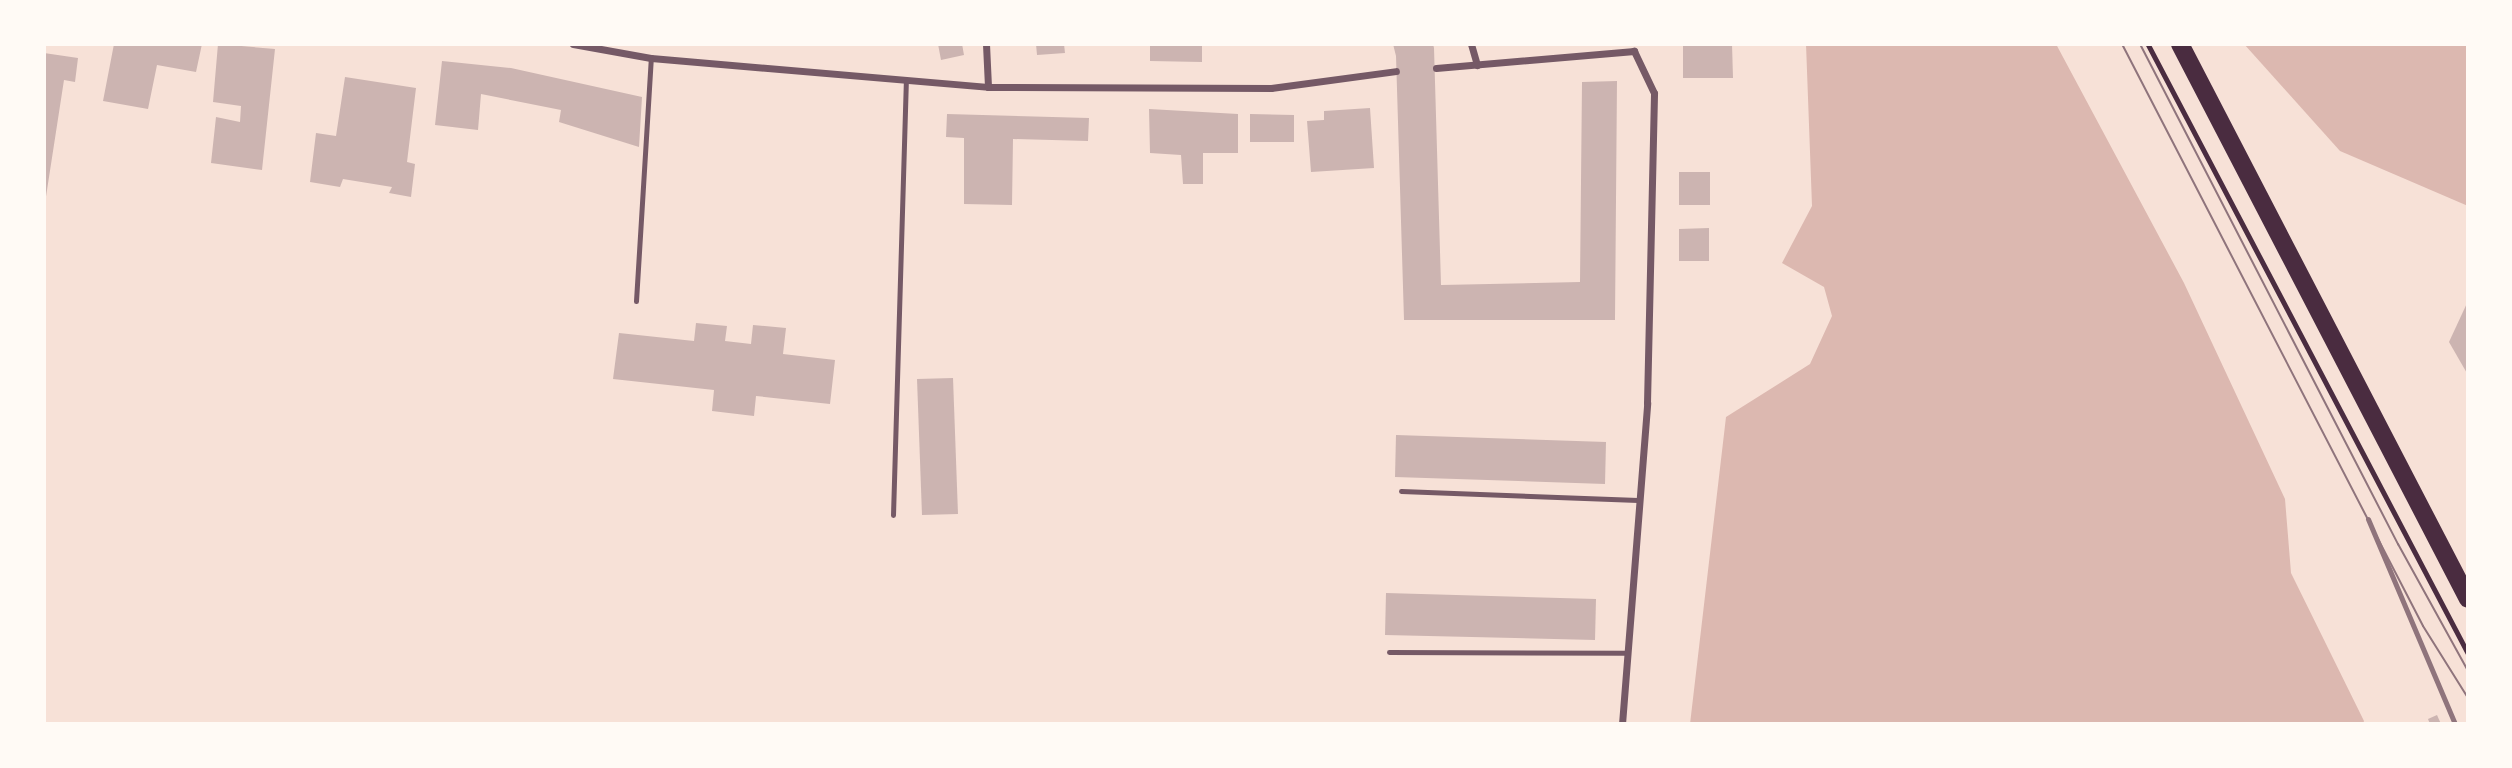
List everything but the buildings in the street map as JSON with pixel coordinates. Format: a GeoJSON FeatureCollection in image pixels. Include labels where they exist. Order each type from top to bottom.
{"type":"FeatureCollection","features":[{"type":"Feature","properties":{"kind":"main road"},"geometry":{"type":"LineString","coordinates":[[2180,44],[2468,599]]}},
{"type":"Feature","properties":{"kind":"street"},"geometry":{"type":"LineString","coordinates":[[573,44],[651,58],[988,87],[1271,88],[1396,71]]}},
{"type":"Feature","properties":{"kind":"street"},"geometry":{"type":"LineString","coordinates":[[986,44],[988,87]]}},
{"type":"Feature","properties":{"kind":"street"},"geometry":{"type":"LineString","coordinates":[[1471,44],[1477,65]]}},
{"type":"Feature","properties":{"kind":"street"},"geometry":{"type":"LineString","coordinates":[[1436,68],[1636,47],[1654,93],[1647,403],[1622,724]]}},
{"type":"Feature","properties":{"kind":"lane"},"geometry":{"type":"LineString","coordinates":[[636,301],[651,58]]}},
{"type":"Feature","properties":{"kind":"lane"},"geometry":{"type":"LineString","coordinates":[[893,515],[906,79]]}},
{"type":"Feature","properties":{"kind":"lane"},"geometry":{"type":"LineString","coordinates":[[1401,491],[1639,500]]}},
{"type":"Feature","properties":{"kind":"lane"},"geometry":{"type":"LineString","coordinates":[[1389,652],[1626,653]]}},
{"type":"Feature","properties":{"kind":"path"},"geometry":{"type":"LineString","coordinates":[[2148,44],[2468,653]]}},
{"type":"Feature","properties":{"kind":"shaded area"},"geometry":{"type":"Polygon","coordinates":[[[1806,44],[2056,44],[2184,283],[2285,499],[2291,573],[2364,721],[2363,724],[1690,724],[1726,417],[1810,364],[1832,316],[1824,287],[1782,263],[1812,206],[1806,44]]]}},
{"type":"Feature","properties":{"kind":"shaded area"},"geometry":{"type":"Polygon","coordinates":[[[2244,44],[2468,44],[2468,206],[2340,151],[2244,44]]]}},
{"type":"Feature","properties":{"kind":"tram line"},"geometry":{"type":"LineString","coordinates":[[2122,44],[2423,626],[2468,698]]}},
{"type":"Feature","properties":{"kind":"tram line"},"geometry":{"type":"LineString","coordinates":[[2140,44],[2398,544],[2468,671]]}},
{"type":"Feature","properties":{"kind":"railway"},"geometry":{"type":"LineString","coordinates":[[2368,519],[2455,724]]}}]}
